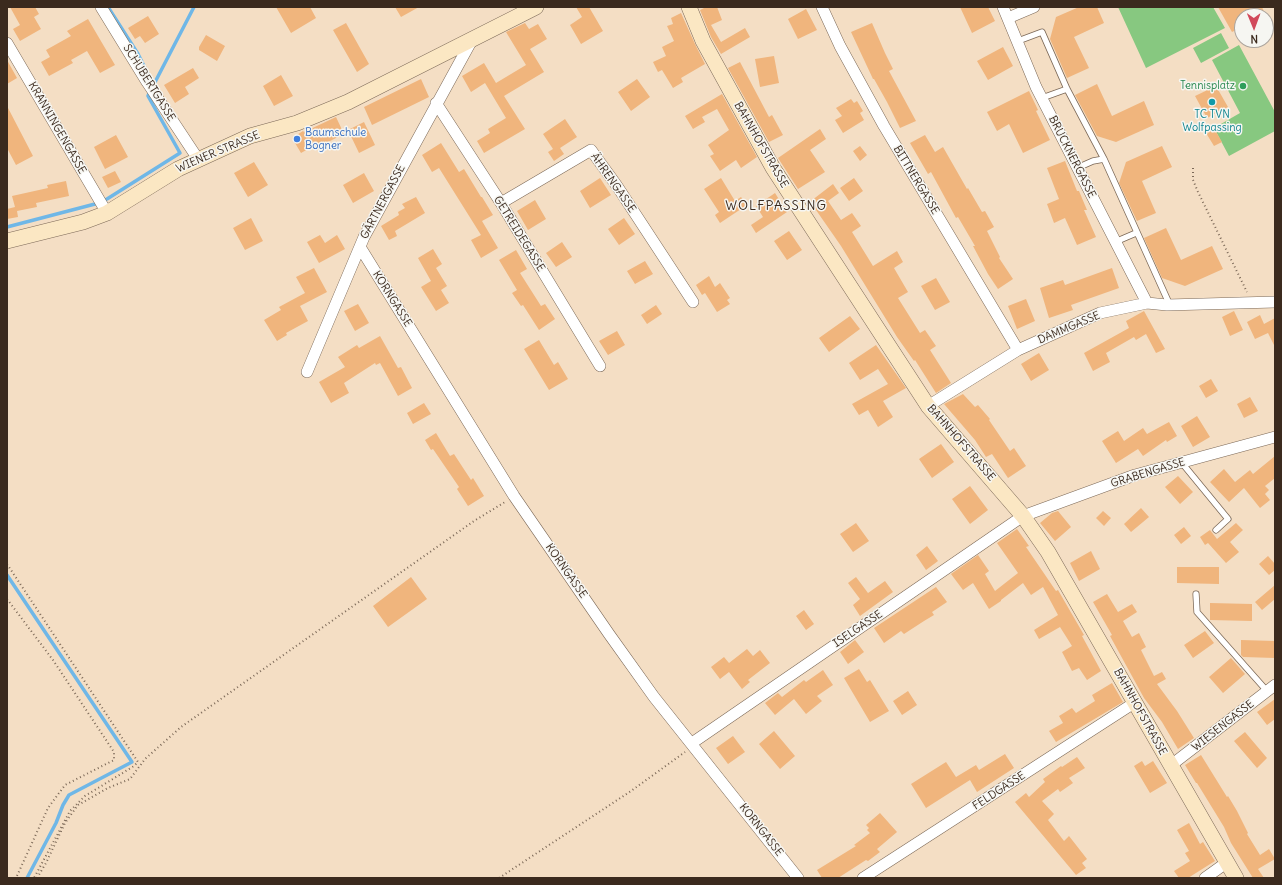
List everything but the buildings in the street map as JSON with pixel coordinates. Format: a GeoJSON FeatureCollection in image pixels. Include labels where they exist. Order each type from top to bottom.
{"type":"FeatureCollection","features":[{"type":"Feature","properties":{"kind":"street","name":"SCHUBERTGASSE"},"geometry":{"type":"LineString","coordinates":[[102,7],[147,82],[198,159]]}},
{"type":"Feature","properties":{"kind":"street","name":"WIENER STRASSE"},"geometry":{"type":"LineString","coordinates":[[7,242],[83,222],[103,205],[121,205],[156,181],[198,159],[250,136],[297,123],[348,102],[536,7]]}},
{"type":"Feature","properties":{"kind":"street","name":"BAHNHOFSTRASSE"},"geometry":{"type":"LineString","coordinates":[[689,7],[703,41],[773,168],[928,406],[1023,516],[1048,552],[1170,766],[1236,878]]}},
{"type":"Feature","properties":{"kind":"street","name":"BITTNERGASSE"},"geometry":{"type":"LineString","coordinates":[[822,7],[840,46],[884,126],[1018,350]]}},
{"type":"Feature","properties":{"kind":"street","name":"BRUCKNERGASSE"},"geometry":{"type":"LineString","coordinates":[[1003,7],[1042,98],[1146,303]]}},
{"type":"Feature","properties":{"kind":"street"},"geometry":{"type":"LineString","coordinates":[[1008,18],[1034,7]]}},
{"type":"Feature","properties":{"kind":"street","name":"GÄRTNERGASSE"},"geometry":{"type":"LineString","coordinates":[[307,372],[364,237],[436,103],[473,38]]}},
{"type":"Feature","properties":{"kind":"street","name":"KRANNINGENGASSE"},"geometry":{"type":"LineString","coordinates":[[7,43],[103,205]]}},
{"type":"Feature","properties":{"kind":"street","name":"GETREIDEGASSE"},"geometry":{"type":"LineString","coordinates":[[436,103],[501,203],[600,366]]}},
{"type":"Feature","properties":{"kind":"street","name":"ÄHRENGASSE"},"geometry":{"type":"LineString","coordinates":[[501,203],[591,150],[617,186],[693,302]]}},
{"type":"Feature","properties":{"kind":"street","name":"KORNGASSE"},"geometry":{"type":"LineString","coordinates":[[360,247],[514,496],[641,678],[798,878]]}},
{"type":"Feature","properties":{"kind":"street","name":"DAMMGASSE"},"geometry":{"type":"LineString","coordinates":[[928,406],[1018,350],[1100,313],[1146,303],[1167,305],[1275,302]]}},
{"type":"Feature","properties":{"kind":"street","name":"GRABENGASSE"},"geometry":{"type":"LineString","coordinates":[[1023,516],[1135,475],[1275,437]]}},
{"type":"Feature","properties":{"kind":"street","name":"ISELGASSE"},"geometry":{"type":"LineString","coordinates":[[693,744],[1023,516]]}},
{"type":"Feature","properties":{"kind":"street","name":"WIESENGASSE"},"geometry":{"type":"LineString","coordinates":[[1170,766],[1271,688]]}},
{"type":"Feature","properties":{"kind":"street","name":"FELDGASSE"},"geometry":{"type":"LineString","coordinates":[[863,878],[1134,703]]}},
{"type":"Feature","properties":{"kind":"street"},"geometry":{"type":"LineString","coordinates":[[1205,878],[1226,863]]}},
{"type":"Feature","properties":{"kind":"lane"},"geometry":{"type":"LineString","coordinates":[[1018,41],[1042,32],[1067,89],[1104,159],[1136,233],[1168,301],[1167,305]]}},
{"type":"Feature","properties":{"kind":"lane"},"geometry":{"type":"LineString","coordinates":[[1042,98],[1067,89]]}},
{"type":"Feature","properties":{"kind":"lane"},"geometry":{"type":"LineString","coordinates":[[1077,168],[1093,160],[1104,159]]}},
{"type":"Feature","properties":{"kind":"lane"},"geometry":{"type":"LineString","coordinates":[[1115,242],[1136,233]]}},
{"type":"Feature","properties":{"kind":"lane"},"geometry":{"type":"LineString","coordinates":[[1182,463],[1228,519],[1216,530]]}},
{"type":"Feature","properties":{"kind":"lane"},"geometry":{"type":"LineString","coordinates":[[1196,594],[1197,612],[1271,688]]}},
{"type":"Feature","properties":{"kind":"path"},"geometry":{"type":"LineString","coordinates":[[1193,168],[1193,180],[1198,192],[1252,302]]}},
{"type":"Feature","properties":{"kind":"path"},"geometry":{"type":"LineString","coordinates":[[35,878],[46,863],[65,823],[78,805],[108,788],[130,779],[145,759],[182,727],[467,526],[514,496]]}},
{"type":"Feature","properties":{"kind":"path"},"geometry":{"type":"LineString","coordinates":[[7,564],[138,762],[134,766],[85,796],[70,811],[35,878]]}},
{"type":"Feature","properties":{"kind":"path"},"geometry":{"type":"LineString","coordinates":[[7,599],[53,660],[114,752],[114,760],[65,785],[48,808],[16,878]]}},
{"type":"Feature","properties":{"kind":"path"},"geometry":{"type":"LineString","coordinates":[[499,878],[631,791],[693,744]]}},
{"type":"Feature","properties":{"kind":"green space"},"geometry":{"type":"Polygon","coordinates":[[[1118,7],[1213,7],[1225,28],[1146,68],[1118,7]]]}},
{"type":"Feature","properties":{"kind":"green space"},"geometry":{"type":"Polygon","coordinates":[[[1221,33],[1229,48],[1201,63],[1193,48],[1221,33]]]}},
{"type":"Feature","properties":{"kind":"green space","name":"Tennisplatz"},"geometry":{"type":"Polygon","coordinates":[[[1234,48],[1241,48],[1275,112],[1275,131],[1229,156],[1214,128],[1240,113],[1212,60],[1234,48]]]}},
{"type":"Feature","properties":{"kind":"waterway"},"geometry":{"type":"LineString","coordinates":[[108,7],[138,54],[150,78],[155,82]]}},
{"type":"Feature","properties":{"kind":"waterway"},"geometry":{"type":"LineString","coordinates":[[153,86],[194,7]]}},
{"type":"Feature","properties":{"kind":"waterway"},"geometry":{"type":"LineString","coordinates":[[7,227],[95,204],[107,199],[180,153],[148,96],[150,91]]}},
{"type":"Feature","properties":{"kind":"waterway"},"geometry":{"type":"LineString","coordinates":[[7,575],[132,762],[69,795],[27,878]]}},
{"type":"Feature","properties":{"kind":"place","name":"Tennisplatz"},"geometry":{"type":"Point","coordinates":[1243,86]}},
{"type":"Feature","properties":{"kind":"place","name":"TC TVN Wolfpassing"},"geometry":{"type":"Point","coordinates":[1212,102]}},
{"type":"Feature","properties":{"kind":"place","name":"Baumschule Bogner"},"geometry":{"type":"Point","coordinates":[297,139]}},
{"type":"Feature","properties":{"kind":"district","name":"WOLFPASSING"},"geometry":{"type":"Point","coordinates":[776,206]}}]}
